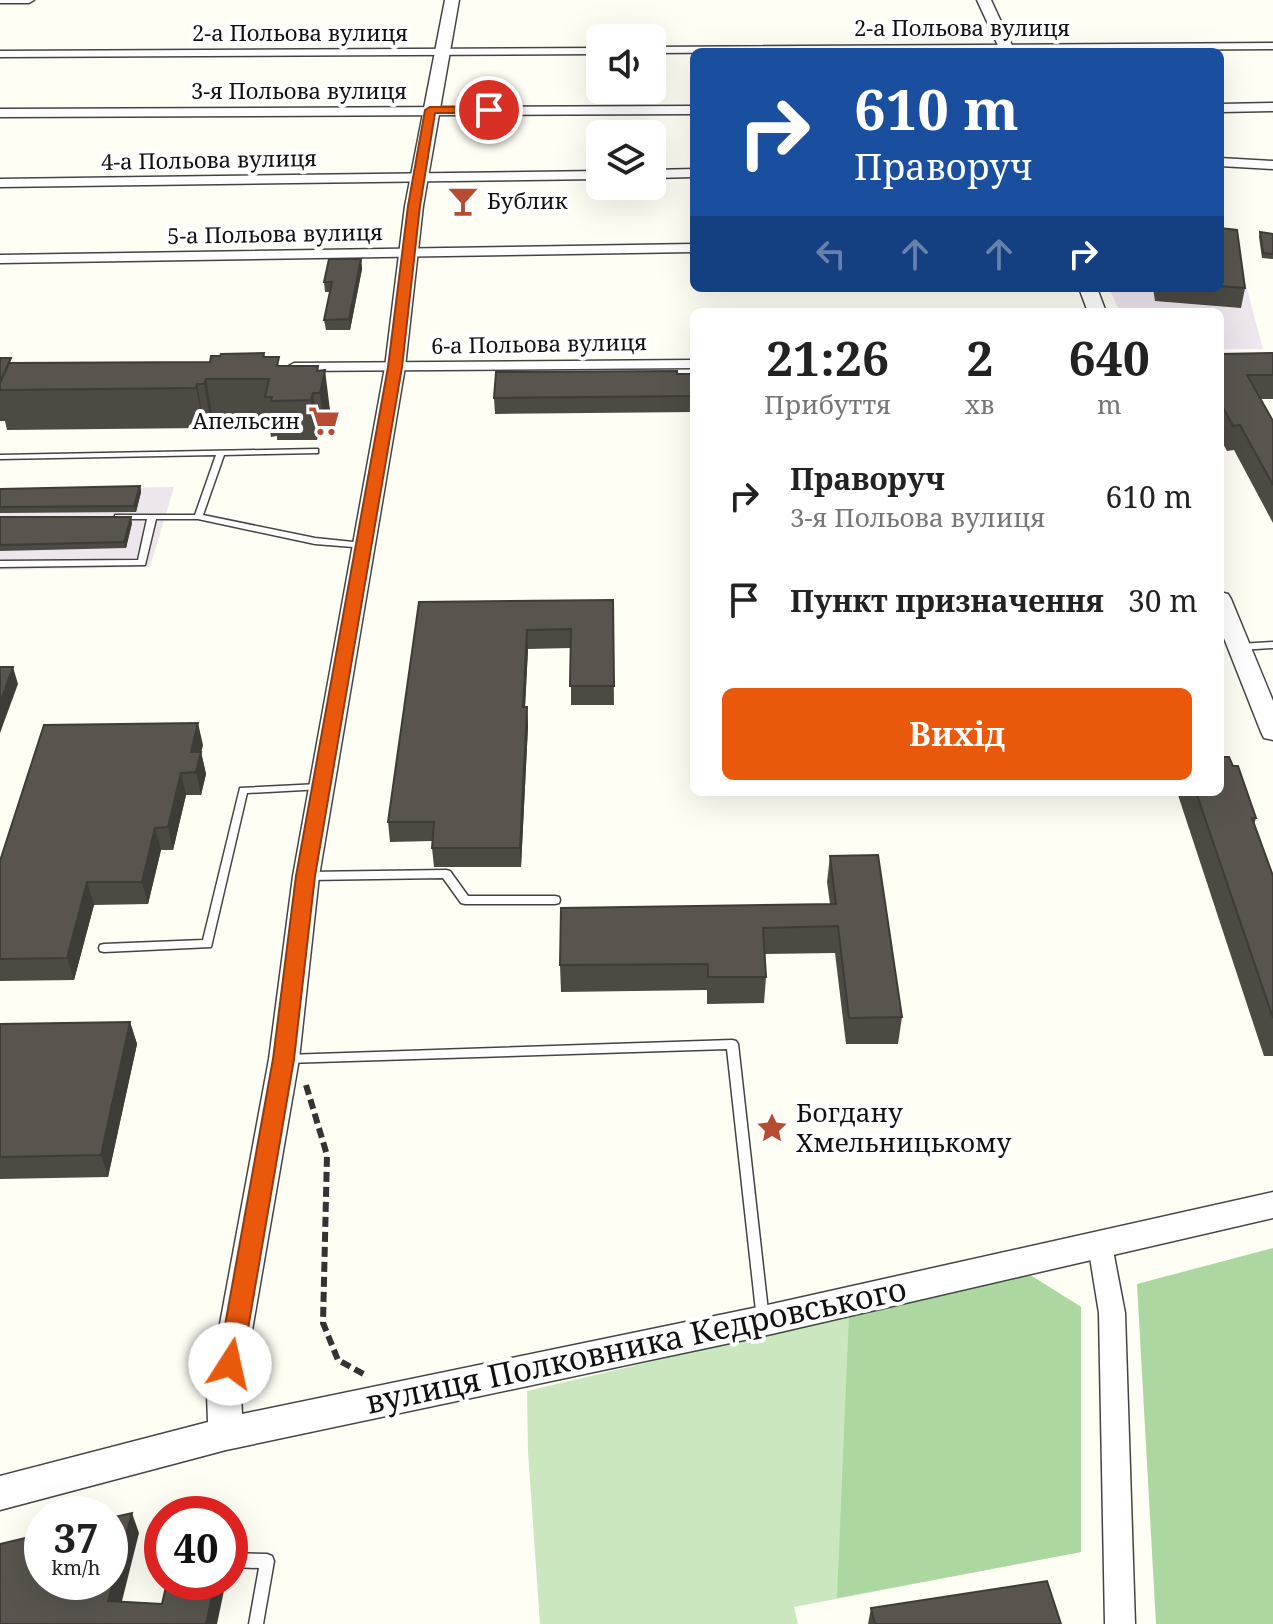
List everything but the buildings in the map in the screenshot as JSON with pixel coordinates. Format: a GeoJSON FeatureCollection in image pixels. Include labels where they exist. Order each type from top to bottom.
{"type":"FeatureCollection","features":[{"type":"Feature","properties":{"kind":"street"},"geometry":{"type":"LineString","coordinates":[[0,0],[29,0]]}},
{"type":"Feature","properties":{"kind":"street"},"geometry":{"type":"LineString","coordinates":[[226,1434],[224,1394],[284,1059],[306,876],[395,367],[430,110],[452,0]]}},
{"type":"Feature","properties":{"kind":"street"},"geometry":{"type":"LineString","coordinates":[[984,0],[1006,48]]}},
{"type":"Feature","properties":{"kind":"street","name":"2-а Польова вулиця"},"geometry":{"type":"LineString","coordinates":[[1140,48],[1273,46]]}},
{"type":"Feature","properties":{"kind":"street","name":"2-а Польова вулиця"},"geometry":{"type":"LineString","coordinates":[[666,50],[690,50]]}},
{"type":"Feature","properties":{"kind":"street","name":"2-а Польова вулиця"},"geometry":{"type":"LineString","coordinates":[[0,54],[586,51]]}},
{"type":"Feature","properties":{"kind":"street"},"geometry":{"type":"LineString","coordinates":[[1224,108],[1273,107]]}},
{"type":"Feature","properties":{"kind":"street","name":"3-я Польова вулиця"},"geometry":{"type":"LineString","coordinates":[[0,113],[690,110]]}},
{"type":"Feature","properties":{"kind":"street"},"geometry":{"type":"LineString","coordinates":[[1224,162],[1273,165]]}},
{"type":"Feature","properties":{"kind":"street"},"geometry":{"type":"LineString","coordinates":[[666,174],[690,173]]}},
{"type":"Feature","properties":{"kind":"street","name":"4-а Польова вулиця"},"geometry":{"type":"LineString","coordinates":[[0,183],[586,175]]}},
{"type":"Feature","properties":{"kind":"street","name":"5-а Польова вулиця"},"geometry":{"type":"LineString","coordinates":[[0,259],[690,248]]}},
{"type":"Feature","properties":{"kind":"street","name":"6-а Польова вулиця"},"geometry":{"type":"LineString","coordinates":[[285,367],[690,364]]}},
{"type":"Feature","properties":{"kind":"street"},"geometry":{"type":"LineString","coordinates":[[1224,609],[1273,732]]}},
{"type":"Feature","properties":{"kind":"street","name":"вулиця Полковника Кедровського"},"geometry":{"type":"LineString","coordinates":[[0,1493],[226,1434],[763,1321],[1273,1205]]}},
{"type":"Feature","properties":{"kind":"street"},"geometry":{"type":"LineString","coordinates":[[1100,1245],[1112,1313],[1120,1624]]}},
{"type":"Feature","properties":{"kind":"lane"},"geometry":{"type":"LineString","coordinates":[[0,457],[315,451]]}},
{"type":"Feature","properties":{"kind":"lane"},"geometry":{"type":"LineString","coordinates":[[198,517],[221,453]]}},
{"type":"Feature","properties":{"kind":"lane"},"geometry":{"type":"LineString","coordinates":[[107,517],[198,517],[315,541],[365,546]]}},
{"type":"Feature","properties":{"kind":"lane"},"geometry":{"type":"LineString","coordinates":[[0,564],[142,563],[152,517]]}},
{"type":"Feature","properties":{"kind":"lane"},"geometry":{"type":"LineString","coordinates":[[1239,647],[1273,645]]}},
{"type":"Feature","properties":{"kind":"lane"},"geometry":{"type":"LineString","coordinates":[[104,948],[207,944],[243,790],[322,787]]}},
{"type":"Feature","properties":{"kind":"lane"},"geometry":{"type":"LineString","coordinates":[[306,876],[446,874],[465,900],[555,900]]}},
{"type":"Feature","properties":{"kind":"lane"},"geometry":{"type":"LineString","coordinates":[[284,1059],[732,1044],[763,1321]]}},
{"type":"Feature","properties":{"kind":"lane"},"geometry":{"type":"LineString","coordinates":[[248,1560],[267,1561],[256,1624]]}},
{"type":"Feature","properties":{"kind":"path"},"geometry":{"type":"LineString","coordinates":[[284,1059],[310,1090],[327,1155],[323,1323],[338,1360],[403,1396]]}},
{"type":"Feature","properties":{"kind":"shaded area"},"geometry":{"type":"Polygon","coordinates":[[[1236,248],[1263,349],[1224,349],[1224,308],[1118,308],[1111,292],[1224,292],[1224,278],[1236,248]]]}},
{"type":"Feature","properties":{"kind":"shaded area"},"geometry":{"type":"Polygon","coordinates":[[[174,487],[150,567],[0,570],[0,489],[174,487]]]}},
{"type":"Feature","properties":{"kind":"green space"},"geometry":{"type":"Polygon","coordinates":[[[1273,1248],[1273,1624],[1156,1624],[1137,1284],[1273,1248]]]}},
{"type":"Feature","properties":{"kind":"green space"},"geometry":{"type":"Polygon","coordinates":[[[1027,1273],[1081,1307],[1081,1552],[794,1607],[798,1624],[540,1624],[527,1391],[1027,1273]]]}},
{"type":"Feature","properties":{"kind":"green space"},"geometry":{"type":"Polygon","coordinates":[[[1027,1273],[1081,1307],[1081,1552],[837,1598],[849,1315],[1027,1273]]]}},
{"type":"Feature","properties":{"kind":"place","name":"Бублик"},"geometry":{"type":"Point","coordinates":[463,201]}},
{"type":"Feature","properties":{"kind":"place","name":"Апельсин"},"geometry":{"type":"Point","coordinates":[324,421]}},
{"type":"Feature","properties":{"kind":"place","name":"Богдану Хмельницькому"},"geometry":{"type":"Point","coordinates":[772,1128]}},
{"type":"Feature","properties":{"kind":"route"},"geometry":{"type":"LineString","coordinates":[[230,1364],[284,1059],[306,876],[395,367],[414,206],[430,110],[489,110]]}}]}
